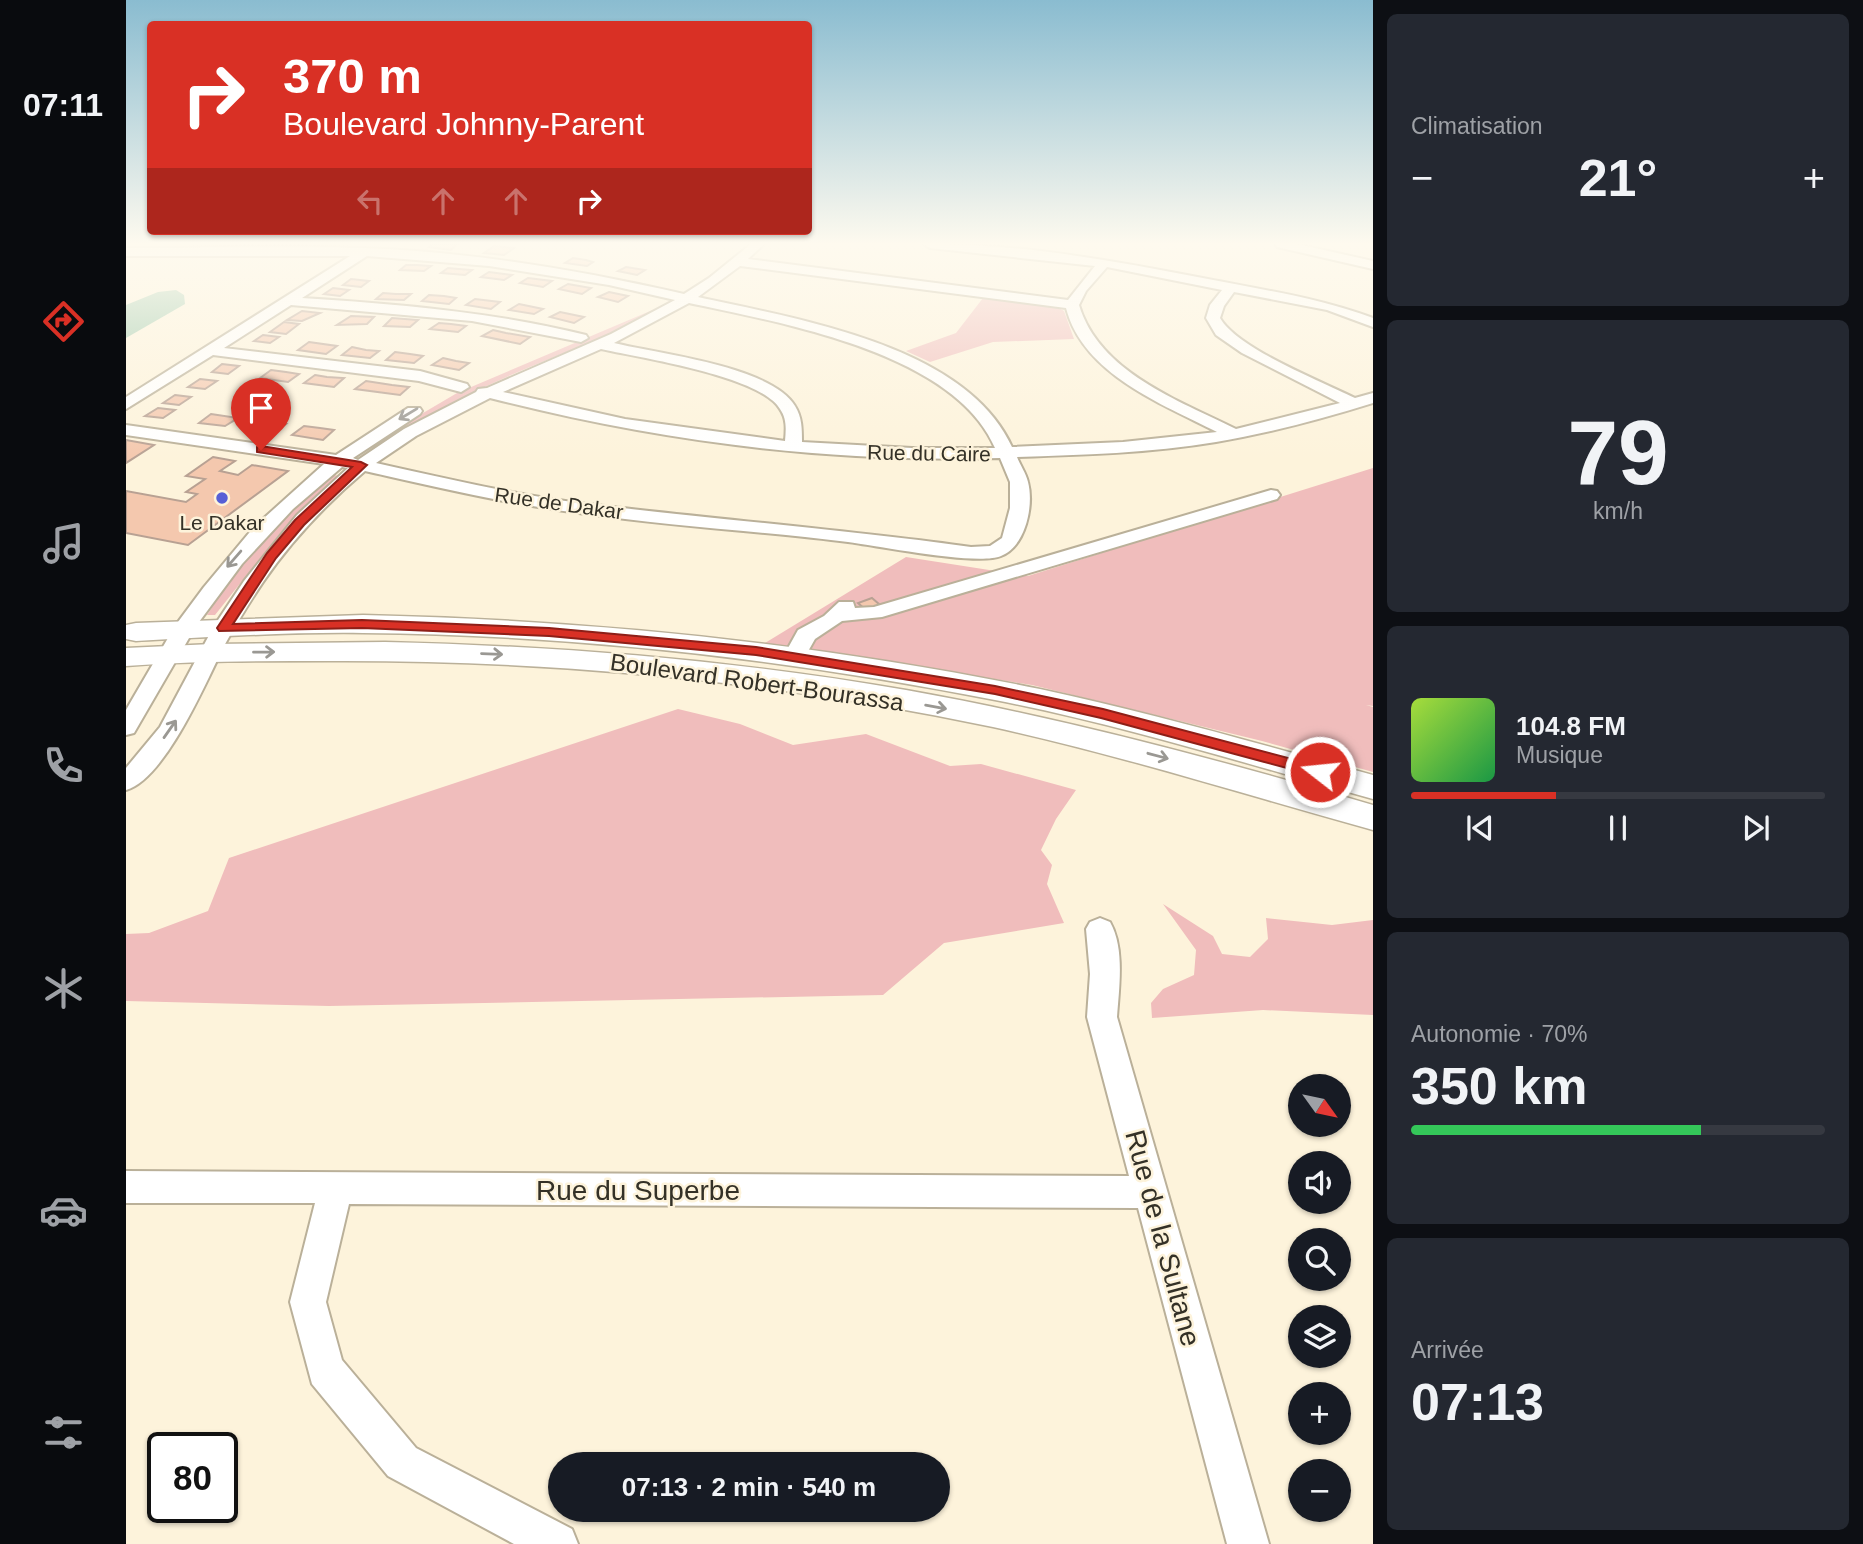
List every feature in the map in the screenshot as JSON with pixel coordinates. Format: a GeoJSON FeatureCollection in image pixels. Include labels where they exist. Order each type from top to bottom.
{"type":"FeatureCollection","features":[{"type":"Feature","properties":{"kind":"highway","name":"Boulevard Robert-Bourassa"},"geometry":{"type":"LineString","coordinates":[[126,633],[178,642],[218,641],[362,624],[549,632],[756,651],[995,690],[1103,713],[1373,787]]}},
{"type":"Feature","properties":{"kind":"highway","name":"Boulevard Robert-Bourassa"},"geometry":{"type":"LineString","coordinates":[[218,641],[352,651],[537,656],[753,677],[869,694],[1154,755],[1373,818]]}},
{"type":"Feature","properties":{"kind":"highway","name":"Boulevard Robert-Bourassa"},"geometry":{"type":"LineString","coordinates":[[126,657],[178,642]]}},
{"type":"Feature","properties":{"kind":"street"},"geometry":{"type":"LineString","coordinates":[[126,404],[265,316]]}},
{"type":"Feature","properties":{"kind":"street"},"geometry":{"type":"LineString","coordinates":[[465,316],[581,338]]}},
{"type":"Feature","properties":{"kind":"street"},"geometry":{"type":"LineString","coordinates":[[126,728],[224,571],[256,533],[296,493],[336,460],[419,408],[461,387],[581,338],[625,316]]}},
{"type":"Feature","properties":{"kind":"street"},"geometry":{"type":"LineString","coordinates":[[126,782],[171,729],[218,641],[278,548],[300,523],[361,465],[432,419],[484,392],[600,344],[654,316]]}},
{"type":"Feature","properties":{"kind":"street"},"geometry":{"type":"LineString","coordinates":[[768,316],[811,326],[901,357],[955,388],[996,430],[1009,454]]}},
{"type":"Feature","properties":{"kind":"street"},"geometry":{"type":"LineString","coordinates":[[1075,316],[1079,330],[1095,351],[1111,365],[1133,380],[1234,434]]}},
{"type":"Feature","properties":{"kind":"street"},"geometry":{"type":"LineString","coordinates":[[1214,316],[1221,332],[1247,350],[1354,404]]}},
{"type":"Feature","properties":{"kind":"street"},"geometry":{"type":"LineString","coordinates":[[1354,316],[1373,323]]}},
{"type":"Feature","properties":{"kind":"street"},"geometry":{"type":"LineString","coordinates":[[600,344],[741,375],[762,385],[783,399],[793,413],[797,433],[793,447]]}},
{"type":"Feature","properties":{"kind":"street"},"geometry":{"type":"LineString","coordinates":[[212,351],[420,376],[461,387]]}},
{"type":"Feature","properties":{"kind":"street","name":"Rue du Caire"},"geometry":{"type":"LineString","coordinates":[[484,392],[567,413],[660,431],[793,447],[889,454],[1009,454],[1122,448],[1234,434],[1302,420],[1373,398]]}},
{"type":"Feature","properties":{"kind":"street","name":"Rue de Dakar"},"geometry":{"type":"LineString","coordinates":[[126,430],[336,460],[494,494],[579,508],[848,536],[971,553],[995,552],[1010,540],[1019,508],[1019,482],[1009,454]]}},
{"type":"Feature","properties":{"kind":"street"},"geometry":{"type":"LineString","coordinates":[[794,657],[806,635],[832,620],[842,610],[874,613],[1271,495]]}},
{"type":"Feature","properties":{"kind":"street","name":"Rue de la Sultane"},"geometry":{"type":"LineString","coordinates":[[1100,929],[1105,975],[1102,1017],[1248,1544]]}},
{"type":"Feature","properties":{"kind":"street","name":"Rue du Superbe"},"geometry":{"type":"LineString","coordinates":[[126,1186],[335,1190],[1150,1192]]}},
{"type":"Feature","properties":{"kind":"street"},"geometry":{"type":"LineString","coordinates":[[335,1190],[308,1302],[326,1370],[402,1462],[557,1544]]}},
{"type":"Feature","properties":{"kind":"shaded area"},"geometry":{"type":"Polygon","coordinates":[[[126,316],[164,316],[126,338],[126,316]]]}},
{"type":"Feature","properties":{"kind":"shaded area"},"geometry":{"type":"Polygon","coordinates":[[[638,316],[647,316],[480,389],[381,443],[367,450],[362,449],[457,393],[638,316]]]}},
{"type":"Feature","properties":{"kind":"shaded area"},"geometry":{"type":"Polygon","coordinates":[[[969,316],[1066,316],[1074,339],[993,342],[930,362],[906,351],[956,333],[969,316]]]}},
{"type":"Feature","properties":{"kind":"shaded area"},"geometry":{"type":"Polygon","coordinates":[[[1373,468],[1373,706],[1366,705],[1373,707],[1373,772],[1262,741],[1032,685],[765,643],[906,557],[1028,576],[1373,468]]]}},
{"type":"Feature","properties":{"kind":"shaded area"},"geometry":{"type":"Polygon","coordinates":[[[334,475],[339,476],[286,526],[215,615],[207,615],[234,575],[279,520],[334,475]]]}},
{"type":"Feature","properties":{"kind":"shaded area"},"geometry":{"type":"Polygon","coordinates":[[[678,709],[740,724],[793,745],[866,734],[950,766],[981,764],[1076,790],[1056,819],[1041,850],[1052,865],[1047,884],[1064,923],[944,943],[883,995],[329,1006],[126,1001],[126,934],[149,933],[208,911],[229,858],[678,709]]]}},
{"type":"Feature","properties":{"kind":"shaded area"},"geometry":{"type":"Polygon","coordinates":[[[1163,904],[1213,936],[1222,954],[1250,957],[1268,939],[1266,918],[1332,925],[1373,920],[1373,1015],[1263,1010],[1152,1018],[1151,1003],[1163,989],[1194,975],[1196,950],[1163,904]]]}},
{"type":"Feature","properties":{"kind":"building"},"geometry":{"type":"Polygon","coordinates":[[[294,316],[313,316],[302,321],[287,320],[294,316]]]}},
{"type":"Feature","properties":{"kind":"building"},"geometry":{"type":"Polygon","coordinates":[[[351,316],[374,317],[367,324],[337,325],[351,316]]]}},
{"type":"Feature","properties":{"kind":"building"},"geometry":{"type":"Polygon","coordinates":[[[579,316],[584,317],[574,323],[550,317],[579,316]]]}},
{"type":"Feature","properties":{"kind":"building"},"geometry":{"type":"Polygon","coordinates":[[[392,318],[418,320],[410,327],[384,326],[392,318]]]}},
{"type":"Feature","properties":{"kind":"building"},"geometry":{"type":"Polygon","coordinates":[[[284,322],[299,324],[286,334],[270,332],[284,322]]]}},
{"type":"Feature","properties":{"kind":"building"},"geometry":{"type":"Polygon","coordinates":[[[439,323],[466,326],[458,332],[430,329],[439,323]]]}},
{"type":"Feature","properties":{"kind":"building"},"geometry":{"type":"Polygon","coordinates":[[[493,330],[530,337],[520,344],[482,336],[493,330]]]}},
{"type":"Feature","properties":{"kind":"building"},"geometry":{"type":"Polygon","coordinates":[[[263,335],[279,337],[270,343],[254,341],[263,335]]]}},
{"type":"Feature","properties":{"kind":"building"},"geometry":{"type":"Polygon","coordinates":[[[309,342],[337,346],[326,354],[298,350],[309,342]]]}},
{"type":"Feature","properties":{"kind":"building"},"geometry":{"type":"Polygon","coordinates":[[[352,347],[379,351],[370,358],[342,355],[352,347]]]}},
{"type":"Feature","properties":{"kind":"building"},"geometry":{"type":"Polygon","coordinates":[[[395,352],[423,356],[414,363],[386,360],[395,352]]]}},
{"type":"Feature","properties":{"kind":"building"},"geometry":{"type":"Polygon","coordinates":[[[443,358],[469,363],[459,370],[432,365],[443,358]]]}},
{"type":"Feature","properties":{"kind":"building"},"geometry":{"type":"Polygon","coordinates":[[[222,364],[239,366],[228,374],[212,372],[222,364]]]}},
{"type":"Feature","properties":{"kind":"building"},"geometry":{"type":"Polygon","coordinates":[[[271,370],[299,374],[288,382],[260,378],[271,370]]]}},
{"type":"Feature","properties":{"kind":"building"},"geometry":{"type":"Polygon","coordinates":[[[315,375],[344,378],[334,387],[304,383],[315,375]]]}},
{"type":"Feature","properties":{"kind":"building"},"geometry":{"type":"Polygon","coordinates":[[[200,379],[217,381],[205,389],[188,387],[200,379]]]}},
{"type":"Feature","properties":{"kind":"building"},"geometry":{"type":"Polygon","coordinates":[[[366,381],[409,387],[400,395],[355,389],[366,381]]]}},
{"type":"Feature","properties":{"kind":"building"},"geometry":{"type":"Polygon","coordinates":[[[175,395],[191,397],[179,405],[163,403],[175,395]]]}},
{"type":"Feature","properties":{"kind":"building"},"geometry":{"type":"Polygon","coordinates":[[[158,408],[175,410],[163,418],[145,416],[158,408]]]}},
{"type":"Feature","properties":{"kind":"building"},"geometry":{"type":"Polygon","coordinates":[[[211,414],[238,418],[225,426],[199,423],[211,414]]]}},
{"type":"Feature","properties":{"kind":"building"},"geometry":{"type":"Polygon","coordinates":[[[256,420],[286,424],[274,433],[244,429],[256,420]]]}},
{"type":"Feature","properties":{"kind":"building"},"geometry":{"type":"Polygon","coordinates":[[[304,426],[334,430],[323,440],[292,435],[304,426]]]}},
{"type":"Feature","properties":{"kind":"building","name":"Le Dakar"},"geometry":{"type":"Polygon","coordinates":[[[126,440],[154,445],[126,463],[126,440]]]}},
{"type":"Feature","properties":{"kind":"building","name":"Le Dakar"},"geometry":{"type":"Polygon","coordinates":[[[213,457],[235,461],[220,471],[238,475],[252,465],[288,471],[188,545],[126,533],[126,491],[186,502],[197,494],[186,492],[205,479],[186,476],[213,457]]]}},
{"type":"Feature","properties":{"kind":"building"},"geometry":{"type":"Polygon","coordinates":[[[872,598],[880,605],[866,610],[858,603],[872,598]]]}},
{"type":"Feature","properties":{"kind":"place","name":"Le Dakar"},"geometry":{"type":"Point","coordinates":[222,498]}},
{"type":"Feature","properties":{"kind":"route"},"geometry":{"type":"LineString","coordinates":[[261,450],[361,465],[327,495],[271,556],[223,628],[362,624],[549,632],[756,651],[995,690],[1103,713],[1320,772]]}}]}
